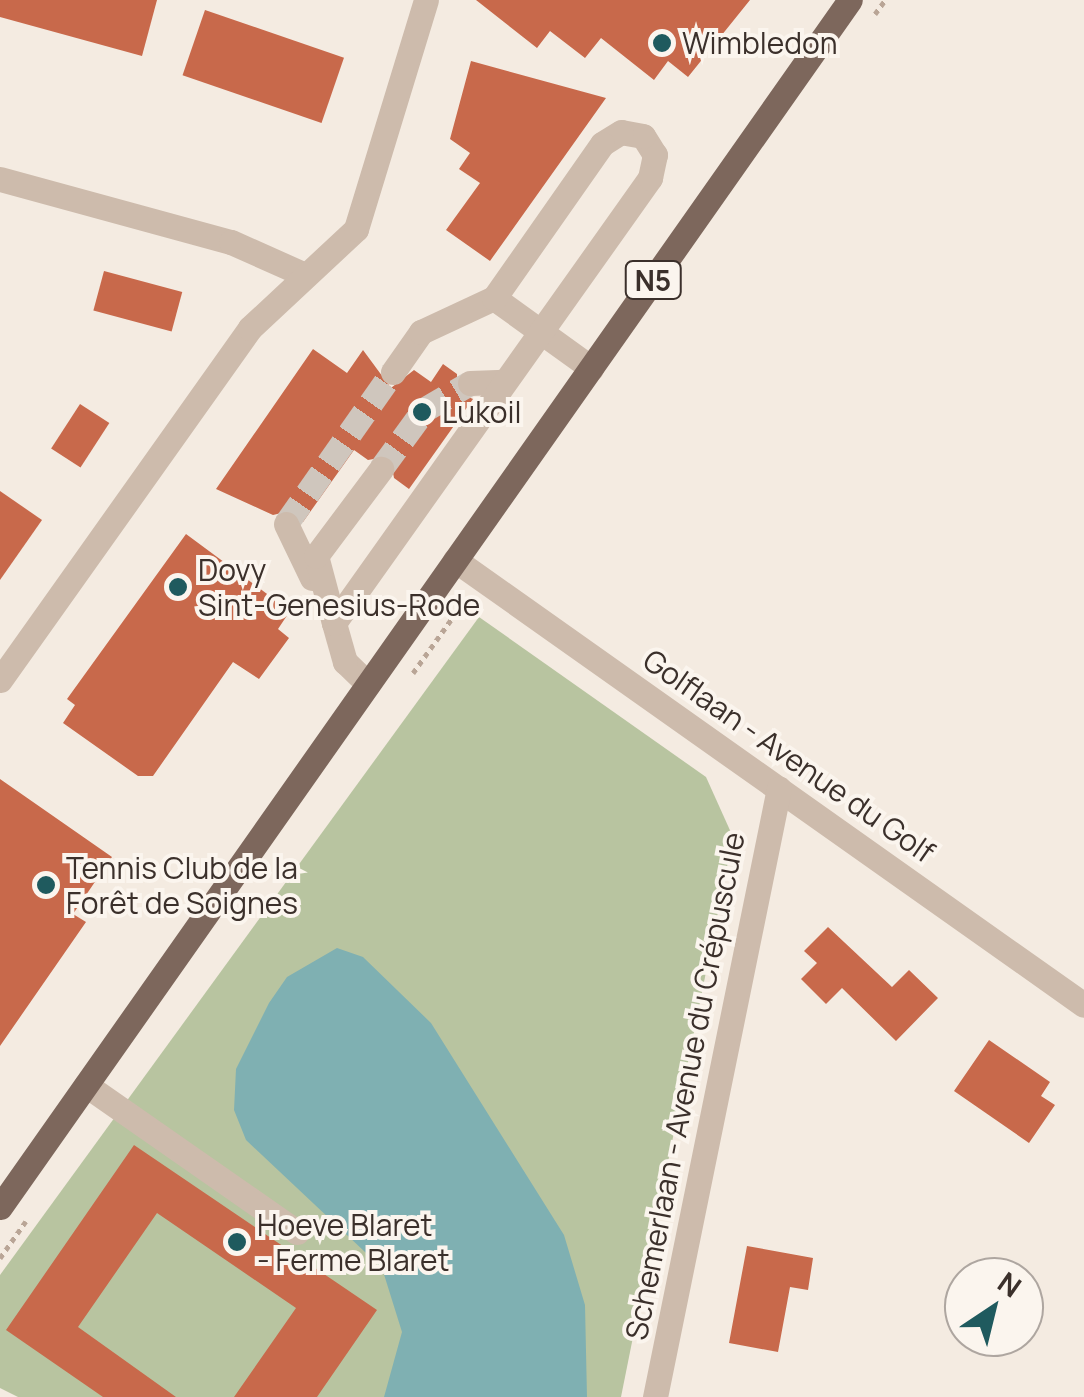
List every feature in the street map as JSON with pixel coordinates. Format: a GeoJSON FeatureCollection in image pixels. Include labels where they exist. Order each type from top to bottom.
{"type":"FeatureCollection","features":[{"type":"Feature","properties":{"kind":"main road","name":"N5"},"geometry":{"type":"LineString","coordinates":[[0,1207],[850,0]]}},
{"type":"Feature","properties":{"kind":"street"},"geometry":{"type":"LineString","coordinates":[[0,680],[250,328],[303,274],[356,229],[426,0]]}},
{"type":"Feature","properties":{"kind":"street"},"geometry":{"type":"LineString","coordinates":[[334,623],[650,178],[655,156],[643,136],[621,132],[602,144],[494,298],[421,332],[393,372]]}},
{"type":"Feature","properties":{"kind":"street"},"geometry":{"type":"LineString","coordinates":[[0,179],[231,242],[303,274]]}},
{"type":"Feature","properties":{"kind":"street"},"geometry":{"type":"LineString","coordinates":[[494,298],[591,368]]}},
{"type":"Feature","properties":{"kind":"street"},"geometry":{"type":"LineString","coordinates":[[470,383],[504,382]]}},
{"type":"Feature","properties":{"kind":"street"},"geometry":{"type":"LineString","coordinates":[[368,684],[345,662],[316,556],[381,469]]}},
{"type":"Feature","properties":{"kind":"street"},"geometry":{"type":"LineString","coordinates":[[286,524],[334,623]]}},
{"type":"Feature","properties":{"kind":"street","name":"Golflaan - Avenue du Golf"},"geometry":{"type":"LineString","coordinates":[[455,560],[1084,1005]]}},
{"type":"Feature","properties":{"kind":"street","name":"Schemerlaan - Avenue du Crépuscule"},"geometry":{"type":"LineString","coordinates":[[656,1397],[779,788]]}},
{"type":"Feature","properties":{"kind":"street"},"geometry":{"type":"LineString","coordinates":[[86,1085],[296,1232]]}},
{"type":"Feature","properties":{"kind":"green space"},"geometry":{"type":"Polygon","coordinates":[[[479,617],[706,777],[733,837],[621,1397],[18,1397],[0,1388],[0,1275],[479,617]]]}},
{"type":"Feature","properties":{"kind":"water"},"geometry":{"type":"Polygon","coordinates":[[[337,948],[363,957],[431,1023],[564,1235],[585,1305],[587,1397],[384,1397],[402,1332],[382,1268],[246,1140],[234,1110],[236,1069],[269,1003],[287,977],[337,948]]]}},
{"type":"Feature","properties":{"kind":"building"},"geometry":{"type":"Polygon","coordinates":[[[0,0],[157,0],[142,56],[0,17],[0,0]]]}},
{"type":"Feature","properties":{"kind":"building","name":"Wimbledon"},"geometry":{"type":"Polygon","coordinates":[[[476,0],[750,0],[688,77],[668,61],[654,80],[601,38],[585,58],[550,31],[537,48],[476,0]]]}},
{"type":"Feature","properties":{"kind":"building"},"geometry":{"type":"Polygon","coordinates":[[[205,10],[344,58],[322,123],[183,75],[205,10]]]}},
{"type":"Feature","properties":{"kind":"building"},"geometry":{"type":"Polygon","coordinates":[[[471,61],[606,98],[490,261],[446,230],[480,183],[459,169],[470,153],[450,139],[471,61]]]}},
{"type":"Feature","properties":{"kind":"building"},"geometry":{"type":"Polygon","coordinates":[[[104,271],[182,292],[172,332],[93,311],[104,271]]]}},
{"type":"Feature","properties":{"kind":"building"},"geometry":{"type":"Polygon","coordinates":[[[313,349],[347,373],[363,350],[391,388],[414,370],[431,382],[443,364],[457,374],[457,392],[473,399],[409,489],[394,478],[390,456],[368,460],[354,450],[303,522],[294,510],[273,515],[216,489],[313,349]]]}},
{"type":"Feature","properties":{"kind":"building"},"geometry":{"type":"Polygon","coordinates":[[[80,404],[109,423],[80,468],[51,448],[80,404]]]}},
{"type":"Feature","properties":{"kind":"building"},"geometry":{"type":"Polygon","coordinates":[[[0,491],[42,520],[0,580],[0,491]]]}},
{"type":"Feature","properties":{"kind":"building"},"geometry":{"type":"Polygon","coordinates":[[[186,534],[290,611],[278,629],[289,638],[259,679],[233,662],[153,776],[138,776],[63,723],[75,705],[67,699],[186,534]]]}},
{"type":"Feature","properties":{"kind":"building","name":"Tennis Club de la Forêt de Soignes"},"geometry":{"type":"Polygon","coordinates":[[[0,779],[112,857],[73,914],[86,922],[0,1046],[0,779]]]}},
{"type":"Feature","properties":{"kind":"building"},"geometry":{"type":"Polygon","coordinates":[[[828,927],[892,987],[909,970],[938,998],[896,1041],[842,988],[826,1004],[801,979],[817,963],[804,951],[828,927]]]}},
{"type":"Feature","properties":{"kind":"building"},"geometry":{"type":"Polygon","coordinates":[[[989,1040],[1050,1082],[1041,1096],[1055,1105],[1029,1143],[954,1091],[989,1040]]]}},
{"type":"Feature","properties":{"kind":"building","name":"Hoeve Blaret - Ferme Blaret"},"geometry":{"type":"Polygon","coordinates":[[[134,1145],[377,1310],[317,1397],[234,1397],[296,1308],[157,1213],[78,1327],[176,1397],[103,1397],[6,1330],[134,1145]]]}},
{"type":"Feature","properties":{"kind":"building"},"geometry":{"type":"Polygon","coordinates":[[[747,1246],[813,1258],[808,1290],[790,1287],[778,1352],[729,1343],[747,1246]]]}},
{"type":"Feature","properties":{"kind":"tunnel"},"geometry":{"type":"LineString","coordinates":[[286,524],[393,372]]}},
{"type":"Feature","properties":{"kind":"tunnel"},"geometry":{"type":"LineString","coordinates":[[381,469],[424,410],[470,383]]}},
{"type":"Feature","properties":{"kind":"place","name":"Wimbledon"},"geometry":{"type":"Point","coordinates":[662,43]}},
{"type":"Feature","properties":{"kind":"place","name":"Lukoil"},"geometry":{"type":"Point","coordinates":[422,412]}},
{"type":"Feature","properties":{"kind":"place","name":"Dovy Sint-Genesius-Rode"},"geometry":{"type":"Point","coordinates":[178,587]}},
{"type":"Feature","properties":{"kind":"place","name":"Tennis Club de la Forêt de Soignes"},"geometry":{"type":"Point","coordinates":[46,885]}},
{"type":"Feature","properties":{"kind":"place","name":"Hoeve Blaret - Ferme Blaret"},"geometry":{"type":"Point","coordinates":[237,1242]}}]}
